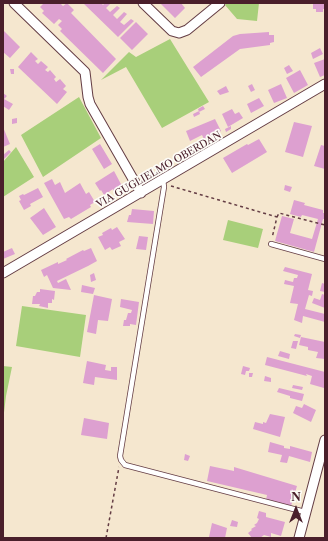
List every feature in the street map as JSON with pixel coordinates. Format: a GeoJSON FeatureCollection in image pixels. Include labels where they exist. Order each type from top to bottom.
{"type":"FeatureCollection","features":[{"type":"Feature","properties":{"kind":"street"},"geometry":{"type":"LineString","coordinates":[[14,3],[85,72],[90,104],[141,193]]}},
{"type":"Feature","properties":{"kind":"street"},"geometry":{"type":"LineString","coordinates":[[143,3],[172,31],[178,33],[187,30],[220,3]]}},
{"type":"Feature","properties":{"kind":"street","name":"VIA GUGLIELMO OBERDAN"},"geometry":{"type":"LineString","coordinates":[[3,273],[325,84]]}},
{"type":"Feature","properties":{"kind":"street"},"geometry":{"type":"LineString","coordinates":[[298,538],[325,440]]}},
{"type":"Feature","properties":{"kind":"lane"},"geometry":{"type":"LineString","coordinates":[[163,180],[164,187],[120,456],[125,465],[305,512]]}},
{"type":"Feature","properties":{"kind":"lane"},"geometry":{"type":"LineString","coordinates":[[271,244],[325,259]]}},
{"type":"Feature","properties":{"kind":"path"},"geometry":{"type":"LineString","coordinates":[[163,180],[172,187],[277,217]]}},
{"type":"Feature","properties":{"kind":"path"},"geometry":{"type":"LineString","coordinates":[[271,244],[279,213],[325,226]]}},
{"type":"Feature","properties":{"kind":"path"},"geometry":{"type":"LineString","coordinates":[[106,538],[119,467],[123,462]]}},
{"type":"Feature","properties":{"kind":"green space"},"geometry":{"type":"Polygon","coordinates":[[[227,3],[259,3],[257,21],[237,19],[225,5],[227,3]]]}},
{"type":"Feature","properties":{"kind":"green space"},"geometry":{"type":"Polygon","coordinates":[[[170,39],[209,102],[162,128],[126,67],[101,80],[129,52],[136,57],[170,39]]]}},
{"type":"Feature","properties":{"kind":"green space"},"geometry":{"type":"Polygon","coordinates":[[[79,97],[101,138],[43,177],[21,135],[79,97]]]}},
{"type":"Feature","properties":{"kind":"green space"},"geometry":{"type":"Polygon","coordinates":[[[16,147],[34,177],[3,197],[3,162],[16,147]]]}},
{"type":"Feature","properties":{"kind":"green space"},"geometry":{"type":"Polygon","coordinates":[[[228,220],[263,229],[258,248],[223,240],[228,220]]]}},
{"type":"Feature","properties":{"kind":"green space"},"geometry":{"type":"Polygon","coordinates":[[[22,306],[86,315],[80,357],[16,346],[22,306]]]}},
{"type":"Feature","properties":{"kind":"green space"},"geometry":{"type":"Polygon","coordinates":[[[3,366],[12,367],[3,421],[3,366]]]}},
{"type":"Feature","properties":{"kind":"building"},"geometry":{"type":"Polygon","coordinates":[[[44,3],[60,3],[63,6],[67,3],[74,10],[71,13],[116,59],[103,73],[60,31],[62,29],[58,25],[62,21],[59,19],[54,24],[42,13],[44,11],[40,7],[44,3]]]}},
{"type":"Feature","properties":{"kind":"building"},"geometry":{"type":"Polygon","coordinates":[[[83,3],[101,3],[103,5],[105,3],[111,3],[106,8],[110,12],[117,6],[120,8],[113,15],[117,19],[124,12],[127,14],[120,22],[124,25],[131,19],[134,21],[118,37],[83,3]]]}},
{"type":"Feature","properties":{"kind":"building"},"geometry":{"type":"Polygon","coordinates":[[[160,3],[181,3],[185,8],[175,18],[160,3]]]}},
{"type":"Feature","properties":{"kind":"building"},"geometry":{"type":"Polygon","coordinates":[[[313,3],[325,3],[325,9],[323,9],[323,12],[316,12],[316,9],[313,9],[313,3]]]}},
{"type":"Feature","properties":{"kind":"building"},"geometry":{"type":"Polygon","coordinates":[[[136,22],[148,34],[132,50],[120,38],[136,22]]]}},
{"type":"Feature","properties":{"kind":"building"},"geometry":{"type":"Polygon","coordinates":[[[3,30],[20,47],[10,58],[3,52],[3,30]]]}},
{"type":"Feature","properties":{"kind":"building"},"geometry":{"type":"Polygon","coordinates":[[[269,32],[269,35],[274,35],[274,42],[270,43],[270,45],[240,49],[201,77],[193,67],[233,36],[240,34],[269,32]]]}},
{"type":"Feature","properties":{"kind":"building"},"geometry":{"type":"Polygon","coordinates":[[[320,48],[323,54],[313,59],[311,53],[320,48]]]}},
{"type":"Feature","properties":{"kind":"building"},"geometry":{"type":"Polygon","coordinates":[[[31,52],[38,59],[35,61],[38,64],[41,61],[48,67],[45,70],[48,72],[50,70],[56,77],[54,79],[56,82],[60,79],[66,86],[63,89],[67,92],[57,104],[18,67],[31,52]]]}},
{"type":"Feature","properties":{"kind":"building"},"geometry":{"type":"Polygon","coordinates":[[[325,59],[325,75],[320,77],[314,63],[325,59]]]}},
{"type":"Feature","properties":{"kind":"building"},"geometry":{"type":"Polygon","coordinates":[[[289,65],[293,71],[287,74],[284,68],[289,65]]]}},
{"type":"Feature","properties":{"kind":"building"},"geometry":{"type":"Polygon","coordinates":[[[10,69],[14,69],[14,74],[11,74],[10,69]]]}},
{"type":"Feature","properties":{"kind":"building"},"geometry":{"type":"Polygon","coordinates":[[[300,70],[308,85],[294,93],[286,78],[300,70]]]}},
{"type":"Feature","properties":{"kind":"building"},"geometry":{"type":"Polygon","coordinates":[[[252,84],[255,90],[251,92],[248,86],[252,84]]]}},
{"type":"Feature","properties":{"kind":"building"},"geometry":{"type":"Polygon","coordinates":[[[281,84],[287,98],[274,103],[268,90],[281,84]]]}},
{"type":"Feature","properties":{"kind":"building"},"geometry":{"type":"Polygon","coordinates":[[[226,86],[229,92],[220,95],[217,91],[226,86]]]}},
{"type":"Feature","properties":{"kind":"building"},"geometry":{"type":"Polygon","coordinates":[[[3,93],[7,96],[4,99],[13,104],[9,110],[3,106],[3,93]]]}},
{"type":"Feature","properties":{"kind":"building"},"geometry":{"type":"Polygon","coordinates":[[[259,98],[264,106],[251,113],[247,104],[259,98]]]}},
{"type":"Feature","properties":{"kind":"building"},"geometry":{"type":"Polygon","coordinates":[[[203,106],[205,109],[199,112],[198,109],[203,106]]]}},
{"type":"Feature","properties":{"kind":"building"},"geometry":{"type":"Polygon","coordinates":[[[232,109],[235,114],[239,112],[243,118],[228,127],[222,114],[232,109]]]}},
{"type":"Feature","properties":{"kind":"building"},"geometry":{"type":"Polygon","coordinates":[[[199,111],[200,114],[194,117],[193,114],[199,111]]]}},
{"type":"Feature","properties":{"kind":"building"},"geometry":{"type":"Polygon","coordinates":[[[17,118],[17,123],[12,124],[12,119],[17,118]]]}},
{"type":"Feature","properties":{"kind":"building"},"geometry":{"type":"Polygon","coordinates":[[[215,119],[221,131],[204,139],[202,135],[190,141],[186,131],[215,119]]]}},
{"type":"Feature","properties":{"kind":"building"},"geometry":{"type":"Polygon","coordinates":[[[294,122],[312,126],[303,157],[285,152],[294,122]]]}},
{"type":"Feature","properties":{"kind":"building"},"geometry":{"type":"Polygon","coordinates":[[[231,126],[231,129],[226,132],[225,129],[231,126]]]}},
{"type":"Feature","properties":{"kind":"building"},"geometry":{"type":"Polygon","coordinates":[[[3,127],[10,144],[3,147],[3,127]]]}},
{"type":"Feature","properties":{"kind":"building"},"geometry":{"type":"Polygon","coordinates":[[[259,139],[267,152],[232,173],[223,158],[259,139]]]}},
{"type":"Feature","properties":{"kind":"building"},"geometry":{"type":"Polygon","coordinates":[[[100,144],[112,164],[104,169],[92,149],[100,144]]]}},
{"type":"Feature","properties":{"kind":"building"},"geometry":{"type":"Polygon","coordinates":[[[321,145],[325,146],[325,169],[314,166],[321,145]]]}},
{"type":"Feature","properties":{"kind":"building"},"geometry":{"type":"Polygon","coordinates":[[[9,150],[11,152],[3,160],[3,155],[9,150]]]}},
{"type":"Feature","properties":{"kind":"building"},"geometry":{"type":"Polygon","coordinates":[[[114,171],[122,186],[113,191],[113,189],[104,195],[95,183],[114,171]]]}},
{"type":"Feature","properties":{"kind":"building"},"geometry":{"type":"Polygon","coordinates":[[[52,179],[55,185],[60,182],[65,193],[80,183],[86,194],[89,192],[95,202],[90,205],[91,207],[71,219],[69,217],[64,219],[44,183],[52,179]]]}},
{"type":"Feature","properties":{"kind":"building"},"geometry":{"type":"Polygon","coordinates":[[[285,185],[292,187],[290,192],[284,190],[285,185]]]}},
{"type":"Feature","properties":{"kind":"building"},"geometry":{"type":"Polygon","coordinates":[[[38,188],[43,197],[30,204],[31,206],[24,210],[19,201],[21,200],[19,196],[38,188]]]}},
{"type":"Feature","properties":{"kind":"building"},"geometry":{"type":"Polygon","coordinates":[[[294,200],[305,203],[304,205],[323,210],[323,213],[325,213],[325,219],[323,219],[314,252],[275,241],[282,216],[294,219],[290,233],[312,239],[318,219],[290,214],[294,200]]]}},
{"type":"Feature","properties":{"kind":"building"},"geometry":{"type":"Polygon","coordinates":[[[44,208],[56,227],[43,235],[30,218],[44,208]]]}},
{"type":"Feature","properties":{"kind":"building"},"geometry":{"type":"Polygon","coordinates":[[[132,209],[154,211],[153,224],[127,222],[129,215],[131,215],[132,209]]]}},
{"type":"Feature","properties":{"kind":"building"},"geometry":{"type":"Polygon","coordinates":[[[117,227],[125,239],[119,242],[121,246],[112,250],[110,247],[105,250],[98,237],[103,235],[102,233],[111,228],[112,230],[117,227]]]}},
{"type":"Feature","properties":{"kind":"building"},"geometry":{"type":"Polygon","coordinates":[[[139,236],[148,237],[146,250],[136,249],[139,236]]]}},
{"type":"Feature","properties":{"kind":"building"},"geometry":{"type":"Polygon","coordinates":[[[12,248],[15,254],[3,259],[3,252],[12,248]]]}},
{"type":"Feature","properties":{"kind":"building"},"geometry":{"type":"Polygon","coordinates":[[[91,248],[97,261],[57,281],[58,283],[66,279],[71,290],[53,288],[47,275],[44,277],[41,270],[58,262],[58,264],[67,260],[66,259],[83,250],[84,251],[91,248]]]}},
{"type":"Feature","properties":{"kind":"building"},"geometry":{"type":"Polygon","coordinates":[[[285,267],[312,274],[308,290],[313,291],[312,296],[309,295],[305,309],[325,314],[325,322],[303,316],[302,323],[294,320],[298,304],[290,303],[294,286],[284,284],[285,280],[293,282],[294,278],[297,278],[298,275],[283,271],[285,267]]]}},
{"type":"Feature","properties":{"kind":"building"},"geometry":{"type":"Polygon","coordinates":[[[94,273],[96,280],[91,282],[90,275],[94,273]]]}},
{"type":"Feature","properties":{"kind":"building"},"geometry":{"type":"Polygon","coordinates":[[[322,283],[325,284],[325,292],[320,291],[322,283]]]}},
{"type":"Feature","properties":{"kind":"building"},"geometry":{"type":"Polygon","coordinates":[[[82,285],[95,288],[93,294],[81,292],[82,285]]]}},
{"type":"Feature","properties":{"kind":"building"},"geometry":{"type":"Polygon","coordinates":[[[40,289],[55,291],[54,300],[52,299],[52,303],[48,303],[48,308],[39,306],[40,304],[32,304],[33,296],[35,296],[37,292],[40,292],[40,289]]]}},
{"type":"Feature","properties":{"kind":"building"},"geometry":{"type":"Polygon","coordinates":[[[322,294],[325,295],[325,308],[312,303],[314,298],[320,300],[322,294]]]}},
{"type":"Feature","properties":{"kind":"building"},"geometry":{"type":"Polygon","coordinates":[[[94,295],[112,299],[108,321],[98,320],[96,334],[87,332],[94,295]]]}},
{"type":"Feature","properties":{"kind":"building"},"geometry":{"type":"Polygon","coordinates":[[[121,299],[139,302],[136,325],[130,324],[130,326],[123,326],[124,320],[126,320],[128,313],[131,313],[132,310],[120,307],[121,299]]]}},
{"type":"Feature","properties":{"kind":"building"},"geometry":{"type":"Polygon","coordinates":[[[295,334],[301,335],[300,338],[294,336],[295,334]]]}},
{"type":"Feature","properties":{"kind":"building"},"geometry":{"type":"Polygon","coordinates":[[[301,337],[325,342],[325,359],[316,358],[318,352],[308,350],[308,347],[299,345],[301,337]]]}},
{"type":"Feature","properties":{"kind":"building"},"geometry":{"type":"Polygon","coordinates":[[[293,341],[298,341],[296,349],[291,348],[293,341]]]}},
{"type":"Feature","properties":{"kind":"building"},"geometry":{"type":"Polygon","coordinates":[[[280,351],[290,354],[289,359],[278,356],[280,351]]]}},
{"type":"Feature","properties":{"kind":"building"},"geometry":{"type":"Polygon","coordinates":[[[267,357],[325,372],[324,388],[310,384],[312,376],[265,365],[267,357]]]}},
{"type":"Feature","properties":{"kind":"building"},"geometry":{"type":"Polygon","coordinates":[[[87,361],[106,365],[105,370],[111,371],[111,367],[117,367],[117,380],[95,377],[94,385],[83,383],[87,361]]]}},
{"type":"Feature","properties":{"kind":"building"},"geometry":{"type":"Polygon","coordinates":[[[243,366],[250,368],[249,371],[246,371],[245,375],[241,374],[243,366]]]}},
{"type":"Feature","properties":{"kind":"building"},"geometry":{"type":"Polygon","coordinates":[[[249,373],[253,373],[252,377],[249,377],[249,373]]]}},
{"type":"Feature","properties":{"kind":"building"},"geometry":{"type":"Polygon","coordinates":[[[265,376],[271,378],[271,382],[264,381],[265,376]]]}},
{"type":"Feature","properties":{"kind":"building"},"geometry":{"type":"Polygon","coordinates":[[[293,385],[303,387],[302,390],[292,388],[293,385]]]}},
{"type":"Feature","properties":{"kind":"building"},"geometry":{"type":"Polygon","coordinates":[[[279,388],[304,394],[302,401],[290,398],[290,396],[277,392],[279,388]]]}},
{"type":"Feature","properties":{"kind":"building"},"geometry":{"type":"Polygon","coordinates":[[[304,404],[316,410],[311,422],[293,413],[296,406],[302,408],[304,404]]]}},
{"type":"Feature","properties":{"kind":"building"},"geometry":{"type":"Polygon","coordinates":[[[270,414],[285,417],[280,437],[253,429],[255,422],[263,424],[263,422],[266,423],[270,414]]]}},
{"type":"Feature","properties":{"kind":"building"},"geometry":{"type":"Polygon","coordinates":[[[84,418],[109,423],[107,439],[81,435],[84,418]]]}},
{"type":"Feature","properties":{"kind":"building"},"geometry":{"type":"Polygon","coordinates":[[[270,442],[284,446],[284,448],[290,449],[290,446],[312,452],[310,462],[289,456],[287,463],[280,462],[282,455],[268,452],[270,442]]]}},
{"type":"Feature","properties":{"kind":"building"},"geometry":{"type":"Polygon","coordinates":[[[185,454],[190,456],[188,461],[184,460],[185,454]]]}},
{"type":"Feature","properties":{"kind":"building"},"geometry":{"type":"Polygon","coordinates":[[[210,466],[234,471],[234,467],[297,486],[291,506],[266,500],[267,495],[207,481],[210,466]]]}},
{"type":"Feature","properties":{"kind":"building"},"geometry":{"type":"Polygon","coordinates":[[[259,511],[266,513],[266,517],[285,522],[281,536],[271,533],[271,537],[264,535],[260,538],[252,538],[248,533],[256,526],[254,525],[259,519],[257,518],[259,511]]]}},
{"type":"Feature","properties":{"kind":"building"},"geometry":{"type":"Polygon","coordinates":[[[232,520],[238,522],[237,527],[230,526],[232,520]]]}},
{"type":"Feature","properties":{"kind":"building"},"geometry":{"type":"Polygon","coordinates":[[[212,523],[227,528],[225,538],[209,537],[212,523]]]}}]}
